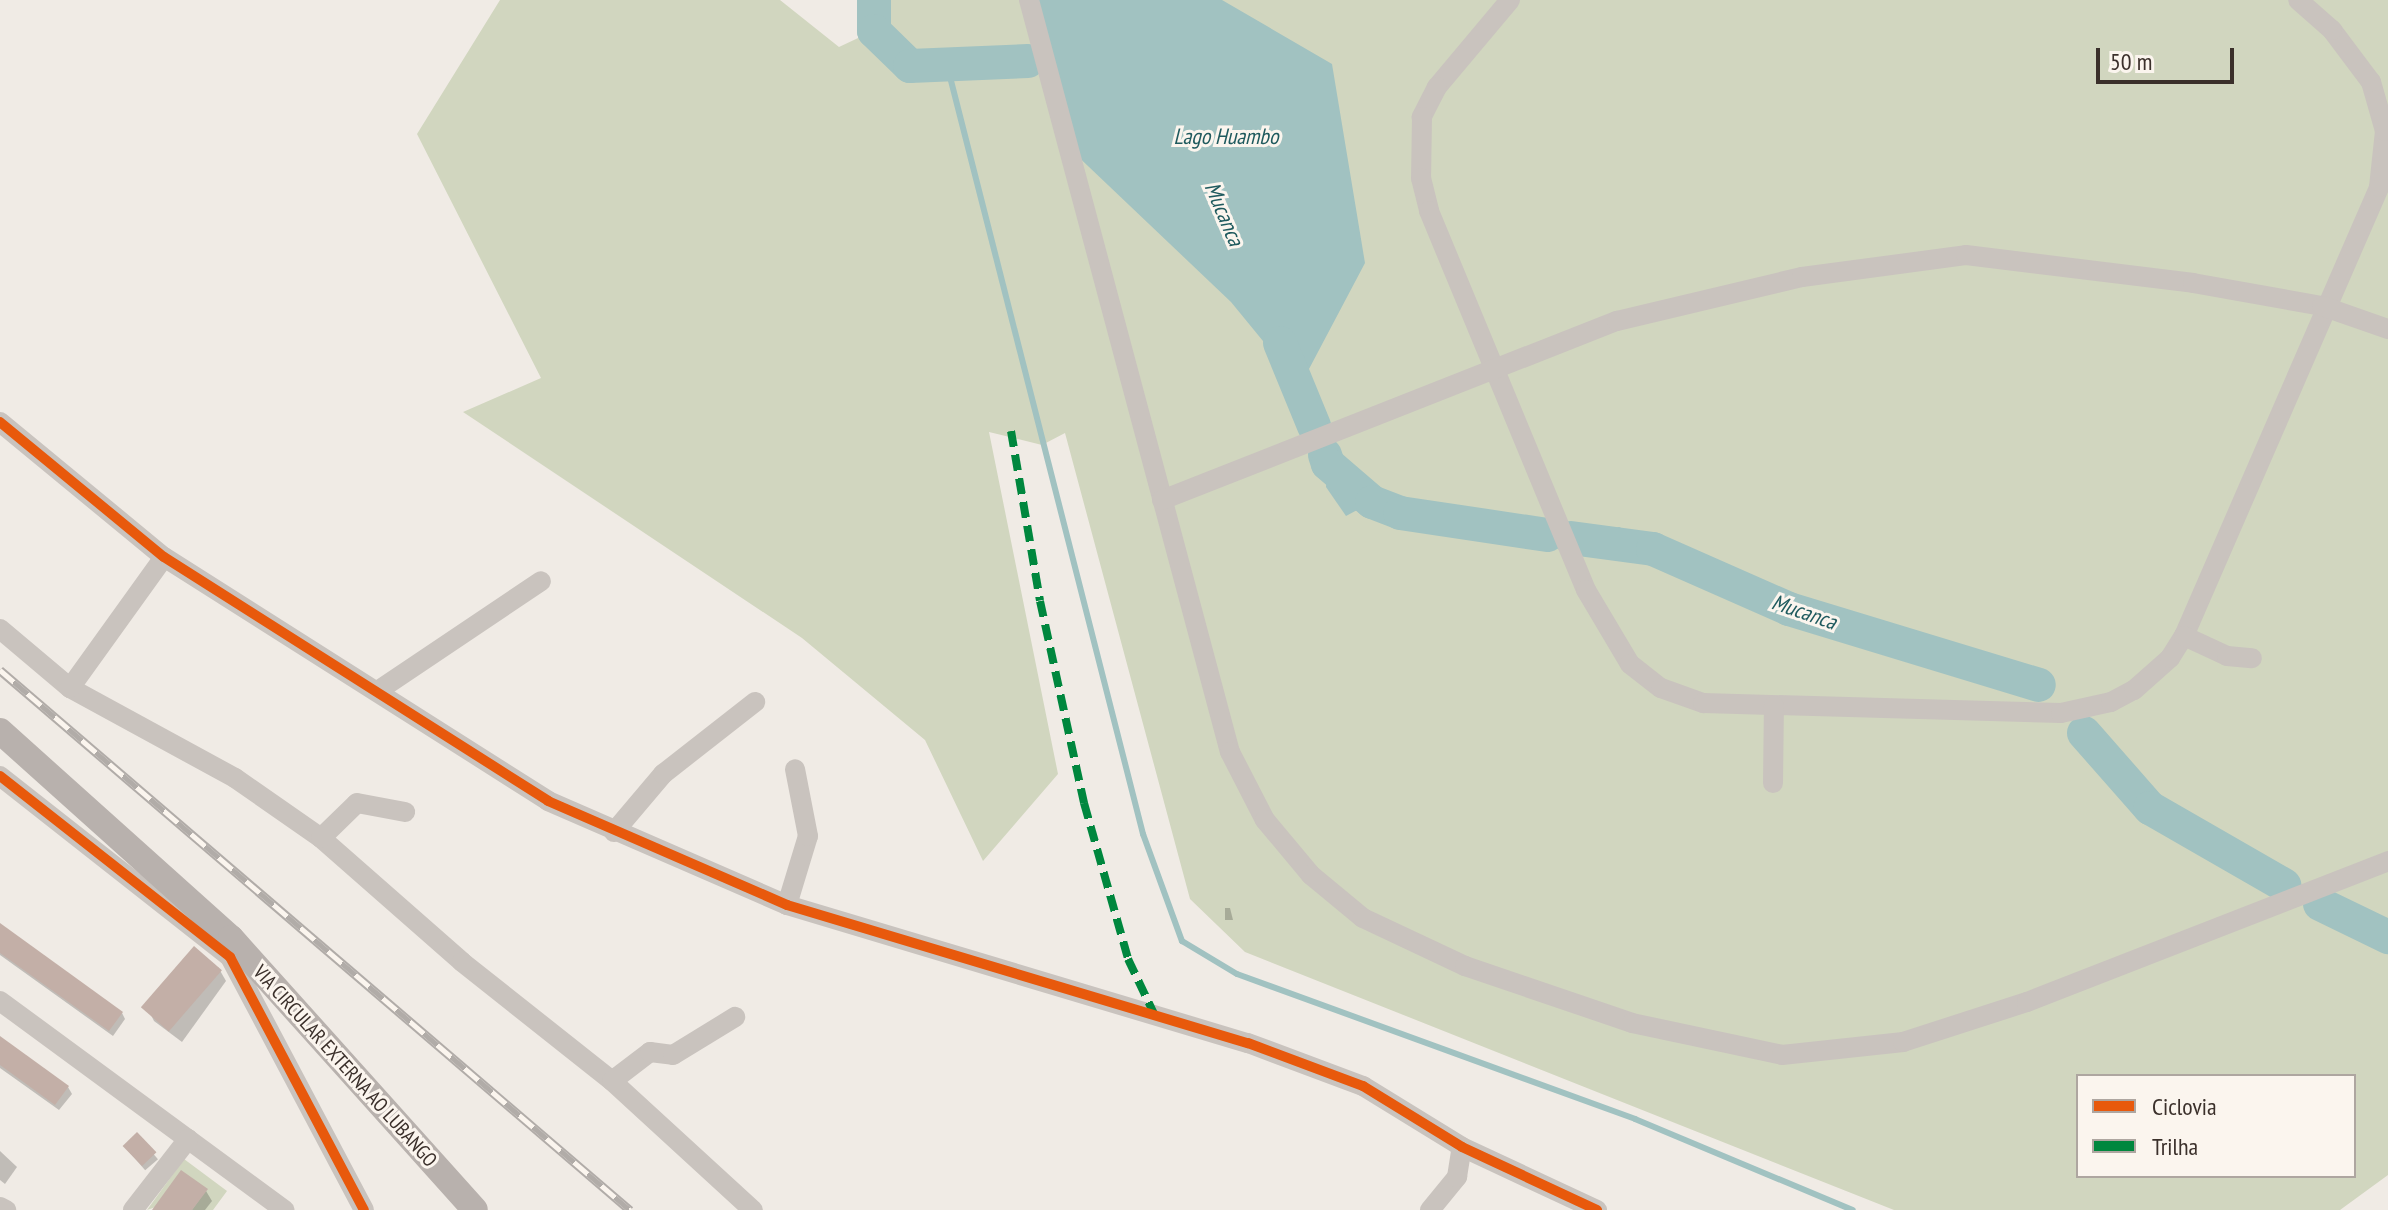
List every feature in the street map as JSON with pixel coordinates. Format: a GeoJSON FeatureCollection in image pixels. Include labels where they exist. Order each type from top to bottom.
{"type":"FeatureCollection","features":[{"type":"Feature","properties":{"kind":"main road","name":"VIA CIRCULAR EXTERNA AO LUBANGO"},"geometry":{"type":"LineString","coordinates":[[0,731],[231,938],[475,1210]]}},
{"type":"Feature","properties":{"kind":"street"},"geometry":{"type":"LineString","coordinates":[[1029,0],[1230,752],[1265,820],[1311,875],[1363,918],[1465,966],[1632,1023],[1782,1055],[1903,1042],[2027,1002],[2388,861]]}},
{"type":"Feature","properties":{"kind":"street"},"geometry":{"type":"LineString","coordinates":[[1510,0],[1437,87],[1422,117],[1418,148],[1429,211],[1586,590],[1630,664],[1661,688],[1703,703],[2061,713],[2111,702],[2154,676],[2184,636],[2379,187],[2385,131],[2371,82],[2332,30],[2298,0]]}},
{"type":"Feature","properties":{"kind":"street"},"geometry":{"type":"LineString","coordinates":[[1162,500],[1493,366],[1617,321],[1787,281],[1966,255],[2193,283],[2326,307],[2388,329]]}},
{"type":"Feature","properties":{"kind":"street"},"geometry":{"type":"LineString","coordinates":[[0,422],[164,557],[379,690],[548,801],[787,905],[1248,1043],[1363,1086],[1462,1147],[1597,1210]]}},
{"type":"Feature","properties":{"kind":"street"},"geometry":{"type":"LineString","coordinates":[[70,688],[164,557]]}},
{"type":"Feature","properties":{"kind":"street"},"geometry":{"type":"LineString","coordinates":[[379,690],[541,581]]}},
{"type":"Feature","properties":{"kind":"street"},"geometry":{"type":"LineString","coordinates":[[0,629],[70,688],[235,778],[321,838],[462,962],[612,1081],[753,1210]]}},
{"type":"Feature","properties":{"kind":"street"},"geometry":{"type":"LineString","coordinates":[[2184,636],[2227,656],[2252,658]]}},
{"type":"Feature","properties":{"kind":"street"},"geometry":{"type":"LineString","coordinates":[[614,832],[663,774],[755,702]]}},
{"type":"Feature","properties":{"kind":"street"},"geometry":{"type":"LineString","coordinates":[[1773,783],[1774,706]]}},
{"type":"Feature","properties":{"kind":"street"},"geometry":{"type":"LineString","coordinates":[[787,905],[808,836],[795,769]]}},
{"type":"Feature","properties":{"kind":"street"},"geometry":{"type":"LineString","coordinates":[[0,776],[230,957],[364,1210]]}},
{"type":"Feature","properties":{"kind":"street"},"geometry":{"type":"LineString","coordinates":[[321,838],[357,803],[405,812]]}},
{"type":"Feature","properties":{"kind":"street"},"geometry":{"type":"LineString","coordinates":[[0,1001],[284,1210]]}},
{"type":"Feature","properties":{"kind":"street"},"geometry":{"type":"LineString","coordinates":[[612,1081],[650,1052],[673,1055],[735,1017]]}},
{"type":"Feature","properties":{"kind":"street"},"geometry":{"type":"LineString","coordinates":[[133,1210],[188,1139]]}},
{"type":"Feature","properties":{"kind":"street"},"geometry":{"type":"LineString","coordinates":[[1430,1210],[1457,1177],[1462,1147]]}},
{"type":"Feature","properties":{"kind":"street"},"geometry":{"type":"LineString","coordinates":[[0,1207],[6,1210]]}},
{"type":"Feature","properties":{"kind":"green space"},"geometry":{"type":"Polygon","coordinates":[[[500,0],[780,0],[839,47],[873,31],[874,0],[2388,0],[2388,1175],[2340,1210],[1894,1210],[1245,952],[1190,899],[1065,433],[1042,445],[989,432],[1058,774],[983,861],[925,740],[802,638],[463,412],[541,378],[417,134],[500,0]]]}},
{"type":"Feature","properties":{"kind":"green space"},"geometry":{"type":"Polygon","coordinates":[[[184,1159],[227,1191],[213,1210],[192,1210],[207,1189],[147,1210],[184,1159]]]}},
{"type":"Feature","properties":{"kind":"water","name":"Lago Huambo"},"geometry":{"type":"Polygon","coordinates":[[[1029,0],[1222,0],[1332,64],[1365,263],[1300,386],[1231,302],[1068,147],[1029,0]]]}},
{"type":"Feature","properties":{"kind":"water"},"geometry":{"type":"Polygon","coordinates":[[[1337,459],[1357,474],[1372,502],[1346,516],[1326,487],[1328,464],[1337,459]]]}},
{"type":"Feature","properties":{"kind":"water"},"geometry":{"type":"Polygon","coordinates":[[[1619,527],[1652,541],[1653,549],[1620,561],[1592,552],[1586,542],[1593,535],[1619,527]]]}},
{"type":"Feature","properties":{"kind":"building"},"geometry":{"type":"Polygon","coordinates":[[[0,923],[123,1012],[109,1031],[0,953],[0,923]]]}},
{"type":"Feature","properties":{"kind":"building"},"geometry":{"type":"Polygon","coordinates":[[[194,946],[222,970],[169,1031],[141,1007],[194,946]]]}},
{"type":"Feature","properties":{"kind":"building"},"geometry":{"type":"Polygon","coordinates":[[[0,1036],[69,1086],[55,1105],[0,1065],[0,1036]]]}},
{"type":"Feature","properties":{"kind":"building"},"geometry":{"type":"Polygon","coordinates":[[[137,1132],[156,1152],[142,1166],[123,1146],[137,1132]]]}},
{"type":"Feature","properties":{"kind":"building"},"geometry":{"type":"Polygon","coordinates":[[[181,1170],[208,1189],[192,1210],[152,1210],[181,1170]]]}},
{"type":"Feature","properties":{"kind":"waterway","name":"Mucanca"},"geometry":{"type":"LineString","coordinates":[[874,0],[874,31],[910,66],[1028,61]]}},
{"type":"Feature","properties":{"kind":"waterway"},"geometry":{"type":"LineString","coordinates":[[947,65],[1143,834],[1182,941],[1237,974],[1635,1119],[1853,1210]]}},
{"type":"Feature","properties":{"kind":"waterway","name":"Mucanca"},"geometry":{"type":"LineString","coordinates":[[1280,343],[1314,426]]}},
{"type":"Feature","properties":{"kind":"waterway","name":"Mucanca"},"geometry":{"type":"LineString","coordinates":[[1325,455],[1328,464],[1372,502],[1400,513],[1547,535]]}},
{"type":"Feature","properties":{"kind":"waterway","name":"Mucanca"},"geometry":{"type":"LineString","coordinates":[[1571,538],[1653,549],[1789,609],[2039,685]]}},
{"type":"Feature","properties":{"kind":"waterway","name":"Mucanca"},"geometry":{"type":"LineString","coordinates":[[2084,733],[2150,808],[2284,885]]}},
{"type":"Feature","properties":{"kind":"waterway","name":"Mucanca"},"geometry":{"type":"LineString","coordinates":[[2320,904],[2388,937]]}},
{"type":"Feature","properties":{"kind":"railway"},"geometry":{"type":"LineString","coordinates":[[0,670],[630,1210]]}},
{"type":"Feature","properties":{"kind":"marked path"},"geometry":{"type":"LineString","coordinates":[[1011,431],[1040,601],[1084,803],[1128,959],[1156,1018]]}},
{"type":"Feature","properties":{"kind":"cycle path"},"geometry":{"type":"LineString","coordinates":[[0,422],[164,557],[548,801],[787,905],[1248,1043],[1363,1086],[1462,1147],[1597,1210]]}},
{"type":"Feature","properties":{"kind":"cycle path"},"geometry":{"type":"LineString","coordinates":[[0,776],[230,957],[364,1210]]}}]}
